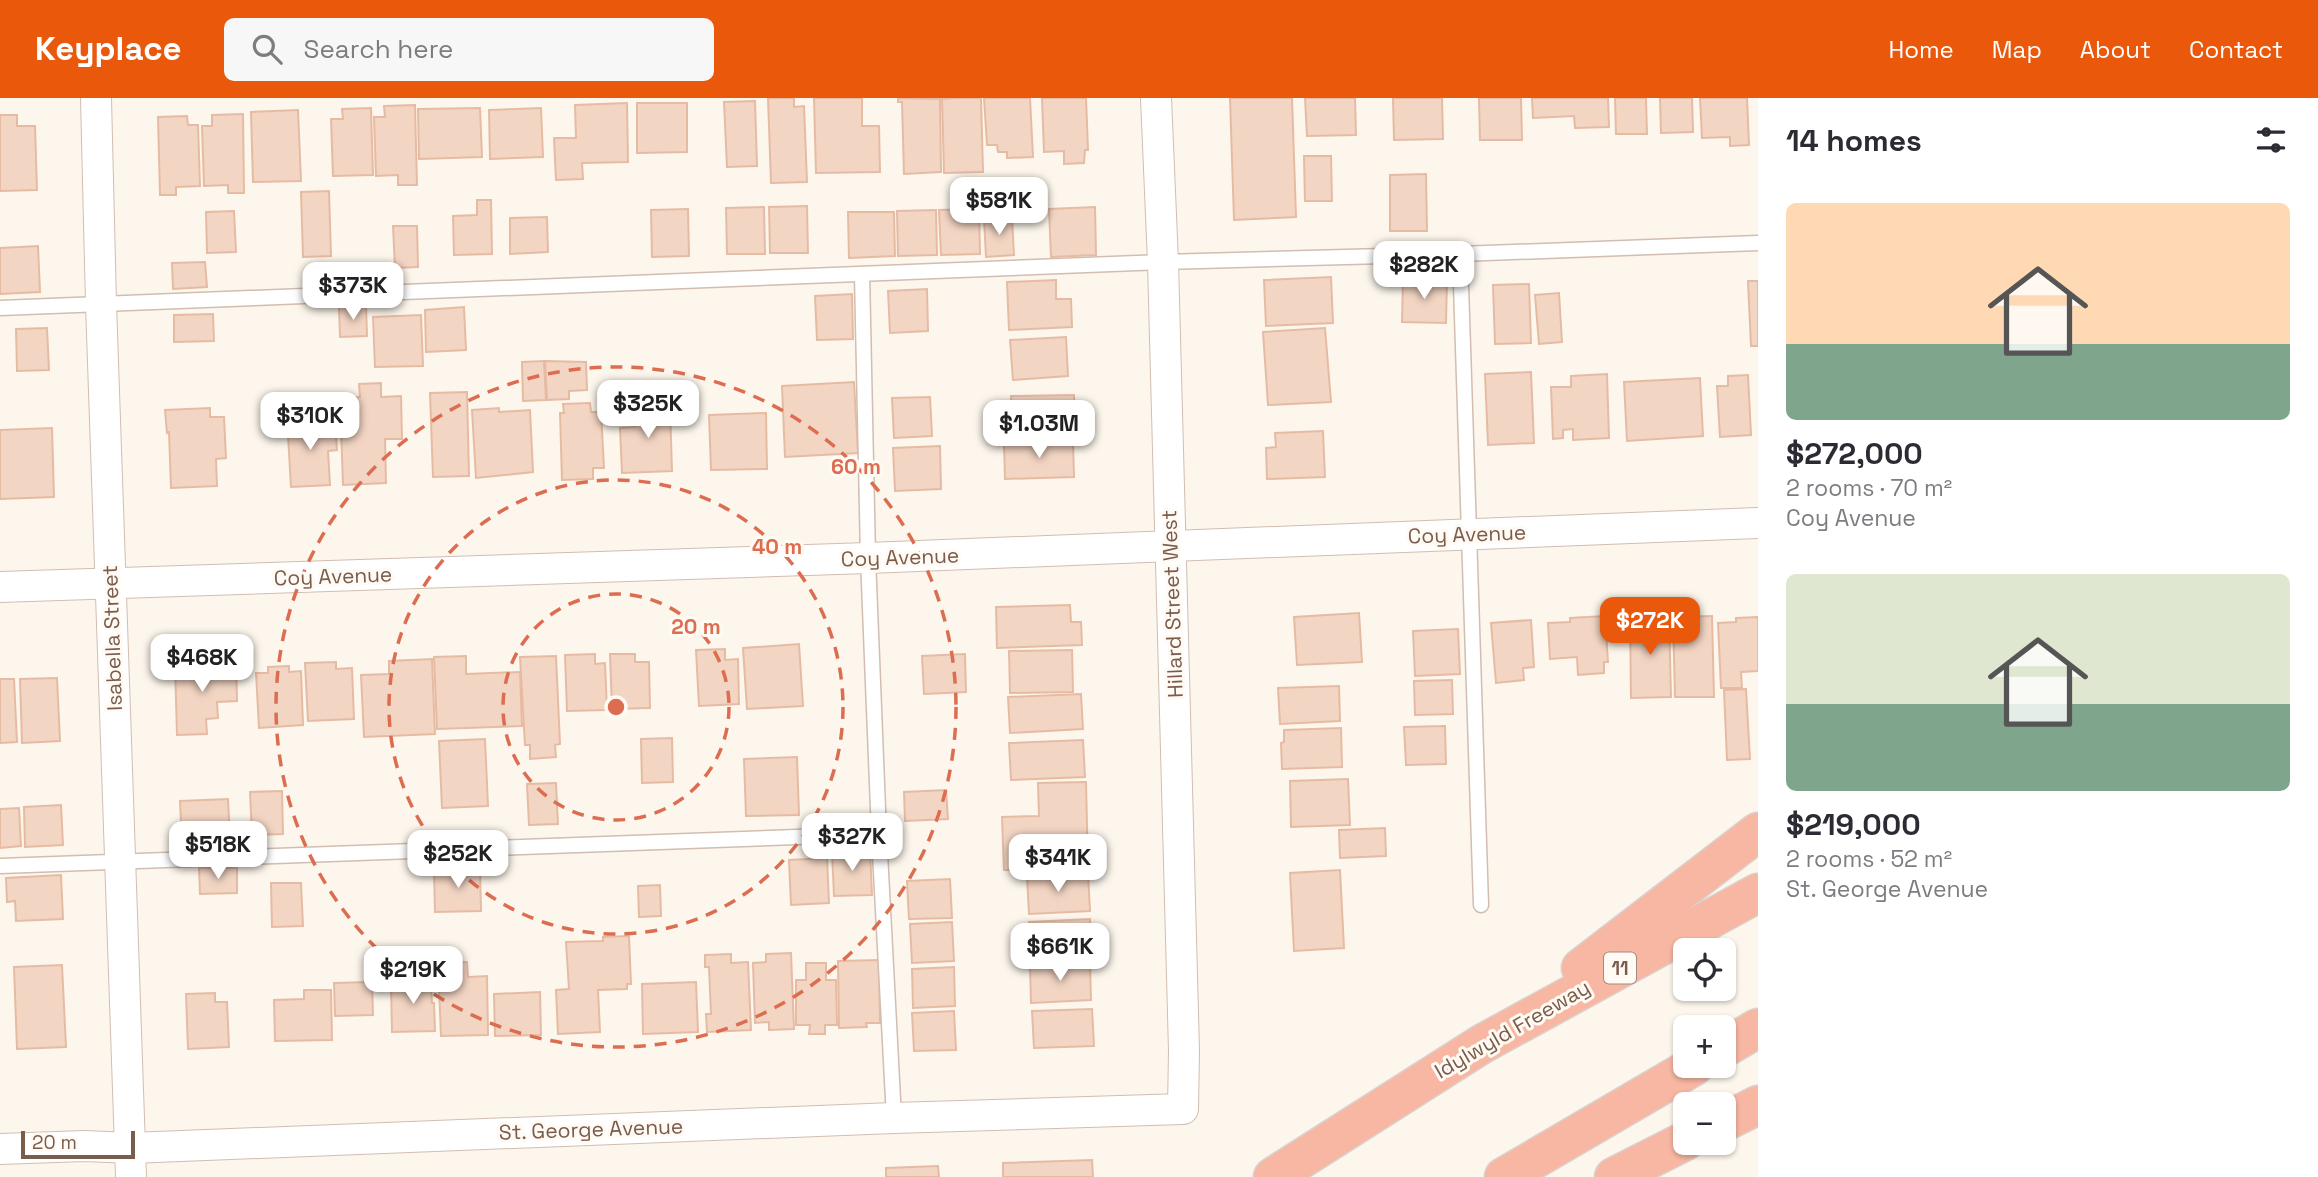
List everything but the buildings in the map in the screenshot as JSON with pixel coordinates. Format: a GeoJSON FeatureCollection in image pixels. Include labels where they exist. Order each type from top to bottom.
{"type":"FeatureCollection","features":[{"type":"Feature","properties":{"kind":"highway"},"geometry":{"type":"LineString","coordinates":[[1482,1044],[1758,832]]}},
{"type":"Feature","properties":{"kind":"highway","name":"Idylwyld Freeway"},"geometry":{"type":"LineString","coordinates":[[1273,1177],[1482,1044],[1758,893]]}},
{"type":"Feature","properties":{"kind":"highway"},"geometry":{"type":"LineString","coordinates":[[1736,1041],[1758,1028]]}},
{"type":"Feature","properties":{"kind":"highway"},"geometry":{"type":"LineString","coordinates":[[1504,1177],[1673,1078]]}},
{"type":"Feature","properties":{"kind":"highway"},"geometry":{"type":"LineString","coordinates":[[1736,1116],[1758,1105]]}},
{"type":"Feature","properties":{"kind":"highway"},"geometry":{"type":"LineString","coordinates":[[1614,1177],[1673,1147]]}},
{"type":"Feature","properties":{"kind":"street","name":"Isabella Street"},"geometry":{"type":"LineString","coordinates":[[96,98],[100,304],[131,1163]]}},
{"type":"Feature","properties":{"kind":"street","name":"Hillard Street West"},"geometry":{"type":"LineString","coordinates":[[1156,98],[1163,262],[1184,1051],[1183,1109]]}},
{"type":"Feature","properties":{"kind":"street","name":"Coy Avenue"},"geometry":{"type":"LineString","coordinates":[[0,587],[869,558],[1758,523]]}},
{"type":"Feature","properties":{"kind":"street","name":"St. George Avenue"},"geometry":{"type":"LineString","coordinates":[[0,1149],[84,1146],[131,1163],[894,1118],[1183,1109]]}},
{"type":"Feature","properties":{"kind":"lane"},"geometry":{"type":"LineString","coordinates":[[0,307],[1163,262],[1758,243]]}},
{"type":"Feature","properties":{"kind":"lane"},"geometry":{"type":"LineString","coordinates":[[1460,254],[1481,905]]}},
{"type":"Feature","properties":{"kind":"lane"},"geometry":{"type":"LineString","coordinates":[[862,274],[879,834],[894,1118]]}},
{"type":"Feature","properties":{"kind":"lane"},"geometry":{"type":"LineString","coordinates":[[0,866],[879,834]]}}]}
